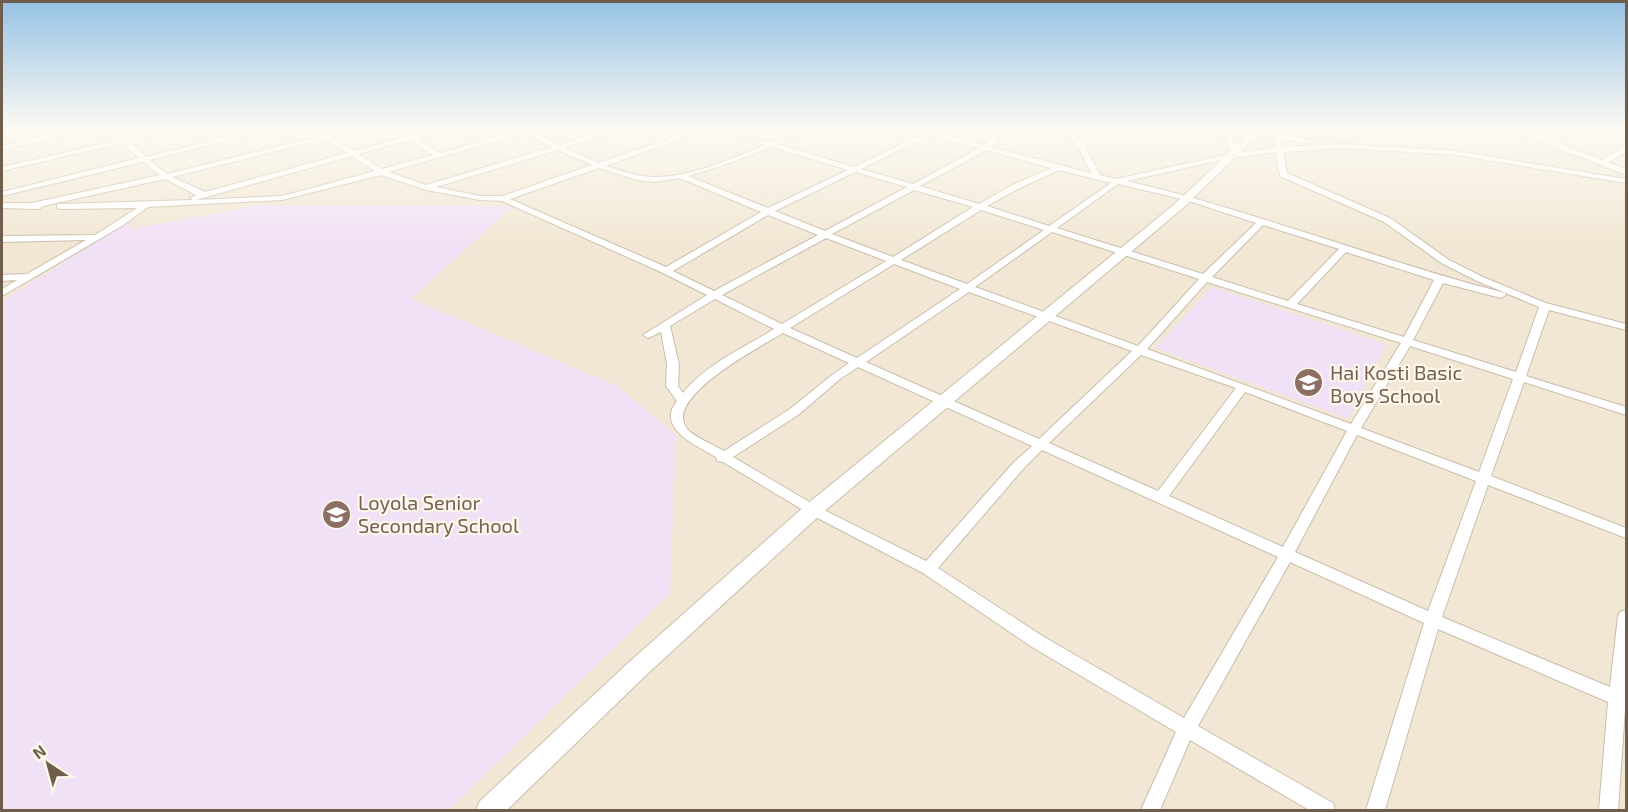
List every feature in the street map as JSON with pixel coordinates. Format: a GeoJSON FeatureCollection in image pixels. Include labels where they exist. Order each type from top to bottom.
{"type":"FeatureCollection","features":[{"type":"Feature","properties":{"kind":"main road"},"geometry":{"type":"LineString","coordinates":[[489,810],[635,671],[813,510],[1188,198],[1217,168]]}},
{"type":"Feature","properties":{"kind":"street"},"geometry":{"type":"LineString","coordinates":[[2,194],[106,168]]}},
{"type":"Feature","properties":{"kind":"street"},"geometry":{"type":"LineString","coordinates":[[155,168],[164,177],[183,189],[205,195]]}},
{"type":"Feature","properties":{"kind":"street"},"geometry":{"type":"LineString","coordinates":[[32,206],[201,168]]}},
{"type":"Feature","properties":{"kind":"street"},"geometry":{"type":"LineString","coordinates":[[178,203],[301,168]]}},
{"type":"Feature","properties":{"kind":"street"},"geometry":{"type":"LineString","coordinates":[[375,168],[426,188],[480,198],[503,199],[666,271],[783,329],[1432,620],[1622,700]]}},
{"type":"Feature","properties":{"kind":"street"},"geometry":{"type":"LineString","coordinates":[[2,206],[146,205],[282,198],[395,168]]}},
{"type":"Feature","properties":{"kind":"street"},"geometry":{"type":"LineString","coordinates":[[426,188],[491,168]]}},
{"type":"Feature","properties":{"kind":"street"},"geometry":{"type":"LineString","coordinates":[[503,199],[594,168]]}},
{"type":"Feature","properties":{"kind":"street"},"geometry":{"type":"LineString","coordinates":[[610,168],[636,178],[683,177],[707,168]]}},
{"type":"Feature","properties":{"kind":"street"},"geometry":{"type":"LineString","coordinates":[[845,168],[980,207],[1626,411]]}},
{"type":"Feature","properties":{"kind":"street"},"geometry":{"type":"LineString","coordinates":[[666,271],[767,212],[856,168]]}},
{"type":"Feature","properties":{"kind":"street"},"geometry":{"type":"LineString","coordinates":[[648,335],[714,296],[950,168]]}},
{"type":"Feature","properties":{"kind":"street"},"geometry":{"type":"LineString","coordinates":[[1326,810],[1038,642],[928,569],[813,510],[722,458],[683,432],[677,420],[678,407],[693,388],[715,370],[980,207],[1015,187],[1058,168],[1188,198],[1440,279],[1626,327]]}},
{"type":"Feature","properties":{"kind":"street"},"geometry":{"type":"LineString","coordinates":[[1092,168],[1097,178]]}},
{"type":"Feature","properties":{"kind":"street"},"geometry":{"type":"LineString","coordinates":[[722,458],[794,412],[811,400],[821,389],[1118,181],[1171,168]]}},
{"type":"Feature","properties":{"kind":"street"},"geometry":{"type":"LineString","coordinates":[[1281,168],[1282,174],[1387,219],[1446,262],[1545,306]]}},
{"type":"Feature","properties":{"kind":"street"},"geometry":{"type":"LineString","coordinates":[[1546,168],[1626,181]]}},
{"type":"Feature","properties":{"kind":"street"},"geometry":{"type":"LineString","coordinates":[[683,177],[826,235],[1045,317],[1243,387],[1626,532]]}},
{"type":"Feature","properties":{"kind":"street"},"geometry":{"type":"LineString","coordinates":[[2,293],[146,205]]}},
{"type":"Feature","properties":{"kind":"street"},"geometry":{"type":"LineString","coordinates":[[928,569],[1041,443],[1140,350],[1205,278],[1261,222]]}},
{"type":"Feature","properties":{"kind":"street"},"geometry":{"type":"LineString","coordinates":[[809,228],[845,225]]}},
{"type":"Feature","properties":{"kind":"street"},"geometry":{"type":"LineString","coordinates":[[2,239],[96,237]]}},
{"type":"Feature","properties":{"kind":"street"},"geometry":{"type":"LineString","coordinates":[[1290,305],[1344,249]]}},
{"type":"Feature","properties":{"kind":"street"},"geometry":{"type":"LineString","coordinates":[[2,278],[28,277]]}},
{"type":"Feature","properties":{"kind":"street"},"geometry":{"type":"LineString","coordinates":[[1150,810],[1186,730],[1287,555],[1353,430],[1407,342],[1440,279]]}},
{"type":"Feature","properties":{"kind":"street"},"geometry":{"type":"LineString","coordinates":[[1375,810],[1432,620],[1545,306]]}},
{"type":"Feature","properties":{"kind":"street"},"geometry":{"type":"LineString","coordinates":[[665,325],[673,364],[672,386],[683,401]]}},
{"type":"Feature","properties":{"kind":"street"},"geometry":{"type":"LineString","coordinates":[[1160,498],[1243,387]]}},
{"type":"Feature","properties":{"kind":"street"},"geometry":{"type":"LineString","coordinates":[[1609,810],[1622,700],[1626,616]]}},
{"type":"Feature","properties":{"kind":"shaded area"},"geometry":{"type":"Polygon","coordinates":[[[2,168],[1626,168],[1626,810],[2,810],[2,168]]]}},
{"type":"Feature","properties":{"kind":"shaded area","name":"Loyola Senior Secondary School"},"geometry":{"type":"Polygon","coordinates":[[[258,205],[513,206],[411,299],[617,386],[676,435],[670,593],[449,810],[2,810],[2,301],[129,222],[131,229],[258,205]]]}},
{"type":"Feature","properties":{"kind":"shaded area","name":"Hai Kosti Basic Boys School"},"geometry":{"type":"Polygon","coordinates":[[[1212,287],[1386,344],[1349,419],[1155,348],[1212,287]]]}},
{"type":"Feature","properties":{"kind":"place","name":"Hai Kosti Basic Boys School"},"geometry":{"type":"Point","coordinates":[1309,383]}},
{"type":"Feature","properties":{"kind":"place","name":"Loyola Senior Secondary School"},"geometry":{"type":"Point","coordinates":[337,514]}}]}
